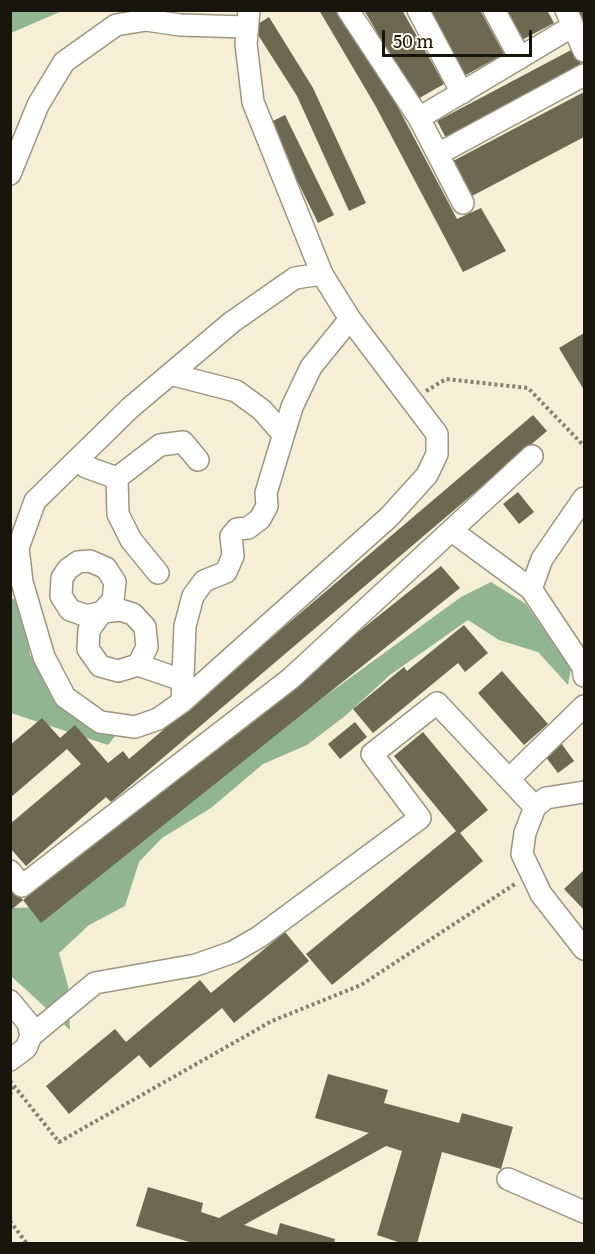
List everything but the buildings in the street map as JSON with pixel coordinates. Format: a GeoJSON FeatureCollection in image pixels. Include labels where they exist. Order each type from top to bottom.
{"type":"FeatureCollection","features":[{"type":"Feature","properties":{"kind":"street"},"geometry":{"type":"LineString","coordinates":[[348,10],[420,118],[463,203]]}},
{"type":"Feature","properties":{"kind":"street"},"geometry":{"type":"LineString","coordinates":[[418,10],[462,93]]}},
{"type":"Feature","properties":{"kind":"street"},"geometry":{"type":"LineString","coordinates":[[494,10],[520,58]]}},
{"type":"Feature","properties":{"kind":"street"},"geometry":{"type":"LineString","coordinates":[[10,174],[38,105],[64,62],[116,25],[146,20],[180,25],[248,19],[253,102],[322,274],[350,319],[437,434],[437,454],[427,475],[389,517],[182,702],[158,719],[135,727],[100,722],[65,697],[44,657],[22,582],[14,545],[35,501],[130,408],[232,322],[295,278],[322,274]]}},
{"type":"Feature","properties":{"kind":"street"},"geometry":{"type":"LineString","coordinates":[[420,118],[520,58],[570,19],[585,51]]}},
{"type":"Feature","properties":{"kind":"street"},"geometry":{"type":"LineString","coordinates":[[438,154],[585,75]]}},
{"type":"Feature","properties":{"kind":"street"},"geometry":{"type":"LineString","coordinates":[[182,702],[185,626],[193,596],[204,581],[226,572],[233,556],[231,536],[237,529],[248,528],[267,506],[266,493],[292,407],[312,367],[350,319]]}},
{"type":"Feature","properties":{"kind":"street"},"geometry":{"type":"LineString","coordinates":[[170,374],[236,391],[262,410],[283,434]]}},
{"type":"Feature","properties":{"kind":"street"},"geometry":{"type":"LineString","coordinates":[[117,478],[160,445],[183,442],[198,460]]}},
{"type":"Feature","properties":{"kind":"street"},"geometry":{"type":"LineString","coordinates":[[10,872],[22,886],[290,679],[532,456]]}},
{"type":"Feature","properties":{"kind":"street"},"geometry":{"type":"LineString","coordinates":[[77,460],[86,467],[117,478]]}},
{"type":"Feature","properties":{"kind":"street"},"geometry":{"type":"LineString","coordinates":[[117,478],[118,514],[131,540],[158,573]]}},
{"type":"Feature","properties":{"kind":"street"},"geometry":{"type":"LineString","coordinates":[[531,590],[542,559],[585,498]]}},
{"type":"Feature","properties":{"kind":"street"},"geometry":{"type":"LineString","coordinates":[[452,531],[531,590],[583,667],[585,676]]}},
{"type":"Feature","properties":{"kind":"street"},"geometry":{"type":"LineString","coordinates":[[138,665],[147,647],[145,627],[133,614],[120,610],[102,612],[89,630],[88,650],[100,666],[118,671],[138,665],[182,680]]}},
{"type":"Feature","properties":{"kind":"street"},"geometry":{"type":"LineString","coordinates":[[10,1060],[26,1048],[31,1036],[95,983],[196,966],[233,952],[259,937],[420,818],[372,754],[437,703],[535,807]]}},
{"type":"Feature","properties":{"kind":"street"},"geometry":{"type":"LineString","coordinates":[[510,778],[585,706]]}},
{"type":"Feature","properties":{"kind":"street"},"geometry":{"type":"LineString","coordinates":[[585,792],[546,798],[535,807],[525,832],[522,854],[530,875],[549,906],[585,949]]}},
{"type":"Feature","properties":{"kind":"street"},"geometry":{"type":"LineString","coordinates":[[10,1001],[28,1023],[31,1036]]}},
{"type":"Feature","properties":{"kind":"street"},"geometry":{"type":"LineString","coordinates":[[508,1179],[585,1212]]}},
{"type":"Feature","properties":{"kind":"path"},"geometry":{"type":"LineString","coordinates":[[412,399],[446,380],[528,388],[585,446]]}},
{"type":"Feature","properties":{"kind":"path"},"geometry":{"type":"LineString","coordinates":[[12,1083],[59,1142],[272,1020],[361,985],[530,875]]}},
{"type":"Feature","properties":{"kind":"path"},"geometry":{"type":"LineString","coordinates":[[10,1095],[12,1083]]}},
{"type":"Feature","properties":{"kind":"path"},"geometry":{"type":"LineString","coordinates":[[10,1221],[27,1244]]}},
{"type":"Feature","properties":{"kind":"green space"},"geometry":{"type":"Polygon","coordinates":[[[11,10],[62,10],[62,11],[11,33],[11,10]]]}},
{"type":"Feature","properties":{"kind":"green space"},"geometry":{"type":"Polygon","coordinates":[[[491,582],[526,604],[571,669],[568,685],[538,652],[499,640],[468,620],[390,675],[345,716],[307,745],[263,764],[211,808],[162,838],[139,862],[125,906],[89,925],[59,953],[68,986],[70,1030],[11,976],[11,908],[51,907],[225,769],[461,597],[491,582]]]}},
{"type":"Feature","properties":{"kind":"green space"},"geometry":{"type":"Polygon","coordinates":[[[10,598],[21,601],[30,655],[58,698],[119,731],[108,745],[11,713],[10,598]]]}}]}
